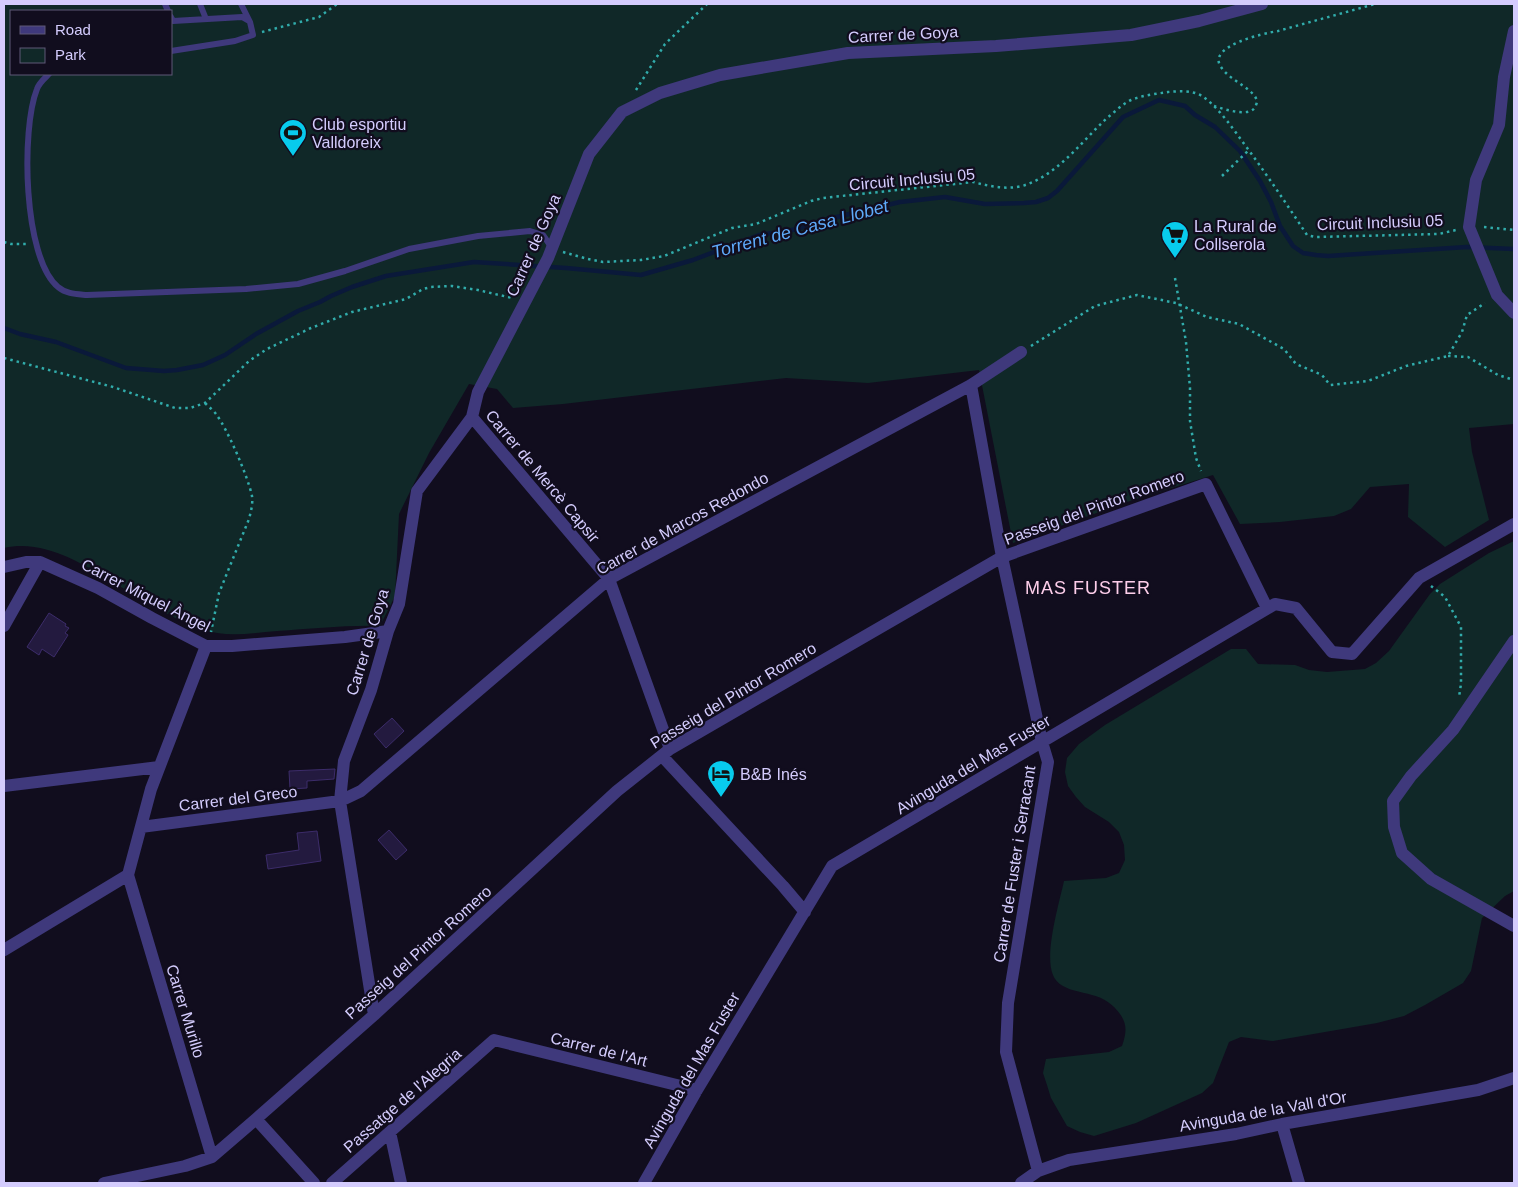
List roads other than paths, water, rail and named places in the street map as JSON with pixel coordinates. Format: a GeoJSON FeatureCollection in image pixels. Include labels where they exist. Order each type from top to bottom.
{"type":"FeatureCollection","features":[{"type":"Feature","properties":{"kind":"street","name":"Carrer de Goya"},"geometry":{"type":"LineString","coordinates":[[374,1015],[340,801],[344,760],[371,690],[388,631],[399,604],[417,491],[472,417],[478,392],[550,253],[589,154],[622,112],[660,93],[720,75],[848,53],[996,46],[1131,35],[1199,21],[1262,4]]}},
{"type":"Feature","properties":{"kind":"street"},"geometry":{"type":"LineString","coordinates":[[1514,31],[1504,77],[1499,125],[1476,180],[1469,227],[1497,295],[1514,313]]}},
{"type":"Feature","properties":{"kind":"street","name":"Carrer de Marcos Redondo"},"geometry":{"type":"LineString","coordinates":[[340,801],[361,791],[609,579],[970,385],[1021,352]]}},
{"type":"Feature","properties":{"kind":"street","name":"Carrer de Fuster i Serracant"},"geometry":{"type":"LineString","coordinates":[[970,385],[1002,557],[1048,762],[1008,1003],[1006,1052],[1038,1172]]}},
{"type":"Feature","properties":{"kind":"street","name":"Carrer de Mercè Capsir"},"geometry":{"type":"LineString","coordinates":[[472,417],[609,579],[666,752],[804,912]]}},
{"type":"Feature","properties":{"kind":"street","name":"Passeig del Pintor Romero"},"geometry":{"type":"LineString","coordinates":[[104,1183],[185,1166],[212,1157],[374,1015],[617,791],[666,752],[1002,557],[1206,484],[1267,608]]}},
{"type":"Feature","properties":{"kind":"street","name":"Avinguda del Mas Fuster"},"geometry":{"type":"LineString","coordinates":[[644,1183],[697,1090],[832,866],[1275,604],[1296,608],[1332,652],[1352,654],[1419,578],[1514,524]]}},
{"type":"Feature","properties":{"kind":"street"},"geometry":{"type":"LineString","coordinates":[[4,566],[26,562],[40,562],[4,626]]}},
{"type":"Feature","properties":{"kind":"street","name":"Carrer Miquel Àngel"},"geometry":{"type":"LineString","coordinates":[[40,562],[98,588],[206,646],[232,646],[336,638],[388,631]]}},
{"type":"Feature","properties":{"kind":"street"},"geometry":{"type":"LineString","coordinates":[[1514,641],[1453,730],[1411,776],[1393,801],[1394,827],[1402,854],[1431,879],[1514,926]]}},
{"type":"Feature","properties":{"kind":"street"},"geometry":{"type":"LineString","coordinates":[[4,950],[128,875],[151,788],[206,646]]}},
{"type":"Feature","properties":{"kind":"street"},"geometry":{"type":"LineString","coordinates":[[4,786],[159,767]]}},
{"type":"Feature","properties":{"kind":"street","name":"Carrer del Greco"},"geometry":{"type":"LineString","coordinates":[[141,827],[340,801]]}},
{"type":"Feature","properties":{"kind":"street","name":"Carrer Murillo"},"geometry":{"type":"LineString","coordinates":[[128,875],[212,1157]]}},
{"type":"Feature","properties":{"kind":"street","name":"Carrer de l'Art"},"geometry":{"type":"LineString","coordinates":[[494,1040],[697,1090]]}},
{"type":"Feature","properties":{"kind":"street","name":"Passatge de l'Alegria"},"geometry":{"type":"LineString","coordinates":[[332,1183],[494,1040]]}},
{"type":"Feature","properties":{"kind":"street","name":"Avinguda de la Vall d'Or"},"geometry":{"type":"LineString","coordinates":[[1021,1183],[1038,1172],[1069,1160],[1236,1134],[1282,1124],[1478,1090],[1514,1078]]}},
{"type":"Feature","properties":{"kind":"street"},"geometry":{"type":"LineString","coordinates":[[256,1119],[314,1183]]}},
{"type":"Feature","properties":{"kind":"street"},"geometry":{"type":"LineString","coordinates":[[1282,1124],[1299,1183]]}},
{"type":"Feature","properties":{"kind":"street"},"geometry":{"type":"LineString","coordinates":[[390,1132],[401,1183]]}},
{"type":"Feature","properties":{"kind":"lane"},"geometry":{"type":"LineString","coordinates":[[200,4],[206,19]]}},
{"type":"Feature","properties":{"kind":"lane"},"geometry":{"type":"LineString","coordinates":[[172,51],[235,41],[253,35],[250,22],[241,4]]}},
{"type":"Feature","properties":{"kind":"lane"},"geometry":{"type":"LineString","coordinates":[[172,19],[173,21],[242,17],[250,22]]}},
{"type":"Feature","properties":{"kind":"lane"},"geometry":{"type":"LineString","coordinates":[[47,75],[38,87],[30,116],[27,164],[29,204],[36,244],[46,274],[59,288],[70,294],[246,289],[298,284],[345,271],[409,249],[478,236],[530,231],[543,235],[550,253]]}},
{"type":"Feature","properties":{"kind":"waterway","name":"Torrent de Casa Llobet"},"geometry":{"type":"LineString","coordinates":[[4,328],[20,334],[56,342],[126,368],[164,371],[177,370],[203,365],[225,355],[256,334],[298,311],[352,287],[386,276],[474,262],[641,275],[693,260],[759,235],[798,229],[820,221],[900,202],[945,197],[985,204],[1036,202],[1048,198],[1057,191],[1123,117],[1159,100],[1185,106],[1195,115],[1215,127],[1240,151],[1260,181],[1271,202],[1280,226],[1293,246],[1303,253],[1328,256],[1467,247],[1514,249]]}},
{"type":"Feature","properties":{"kind":"place","name":"Club esportiu Valldoreix"},"geometry":{"type":"Point","coordinates":[293,157]}},
{"type":"Feature","properties":{"kind":"place","name":"La Rural de Collserola"},"geometry":{"type":"Point","coordinates":[1175,259]}},
{"type":"Feature","properties":{"kind":"place","name":"B&B Inés"},"geometry":{"type":"Point","coordinates":[721,798]}},
{"type":"Feature","properties":{"kind":"district","name":"MAS FUSTER"},"geometry":{"type":"Point","coordinates":[1088,588]}}]}
